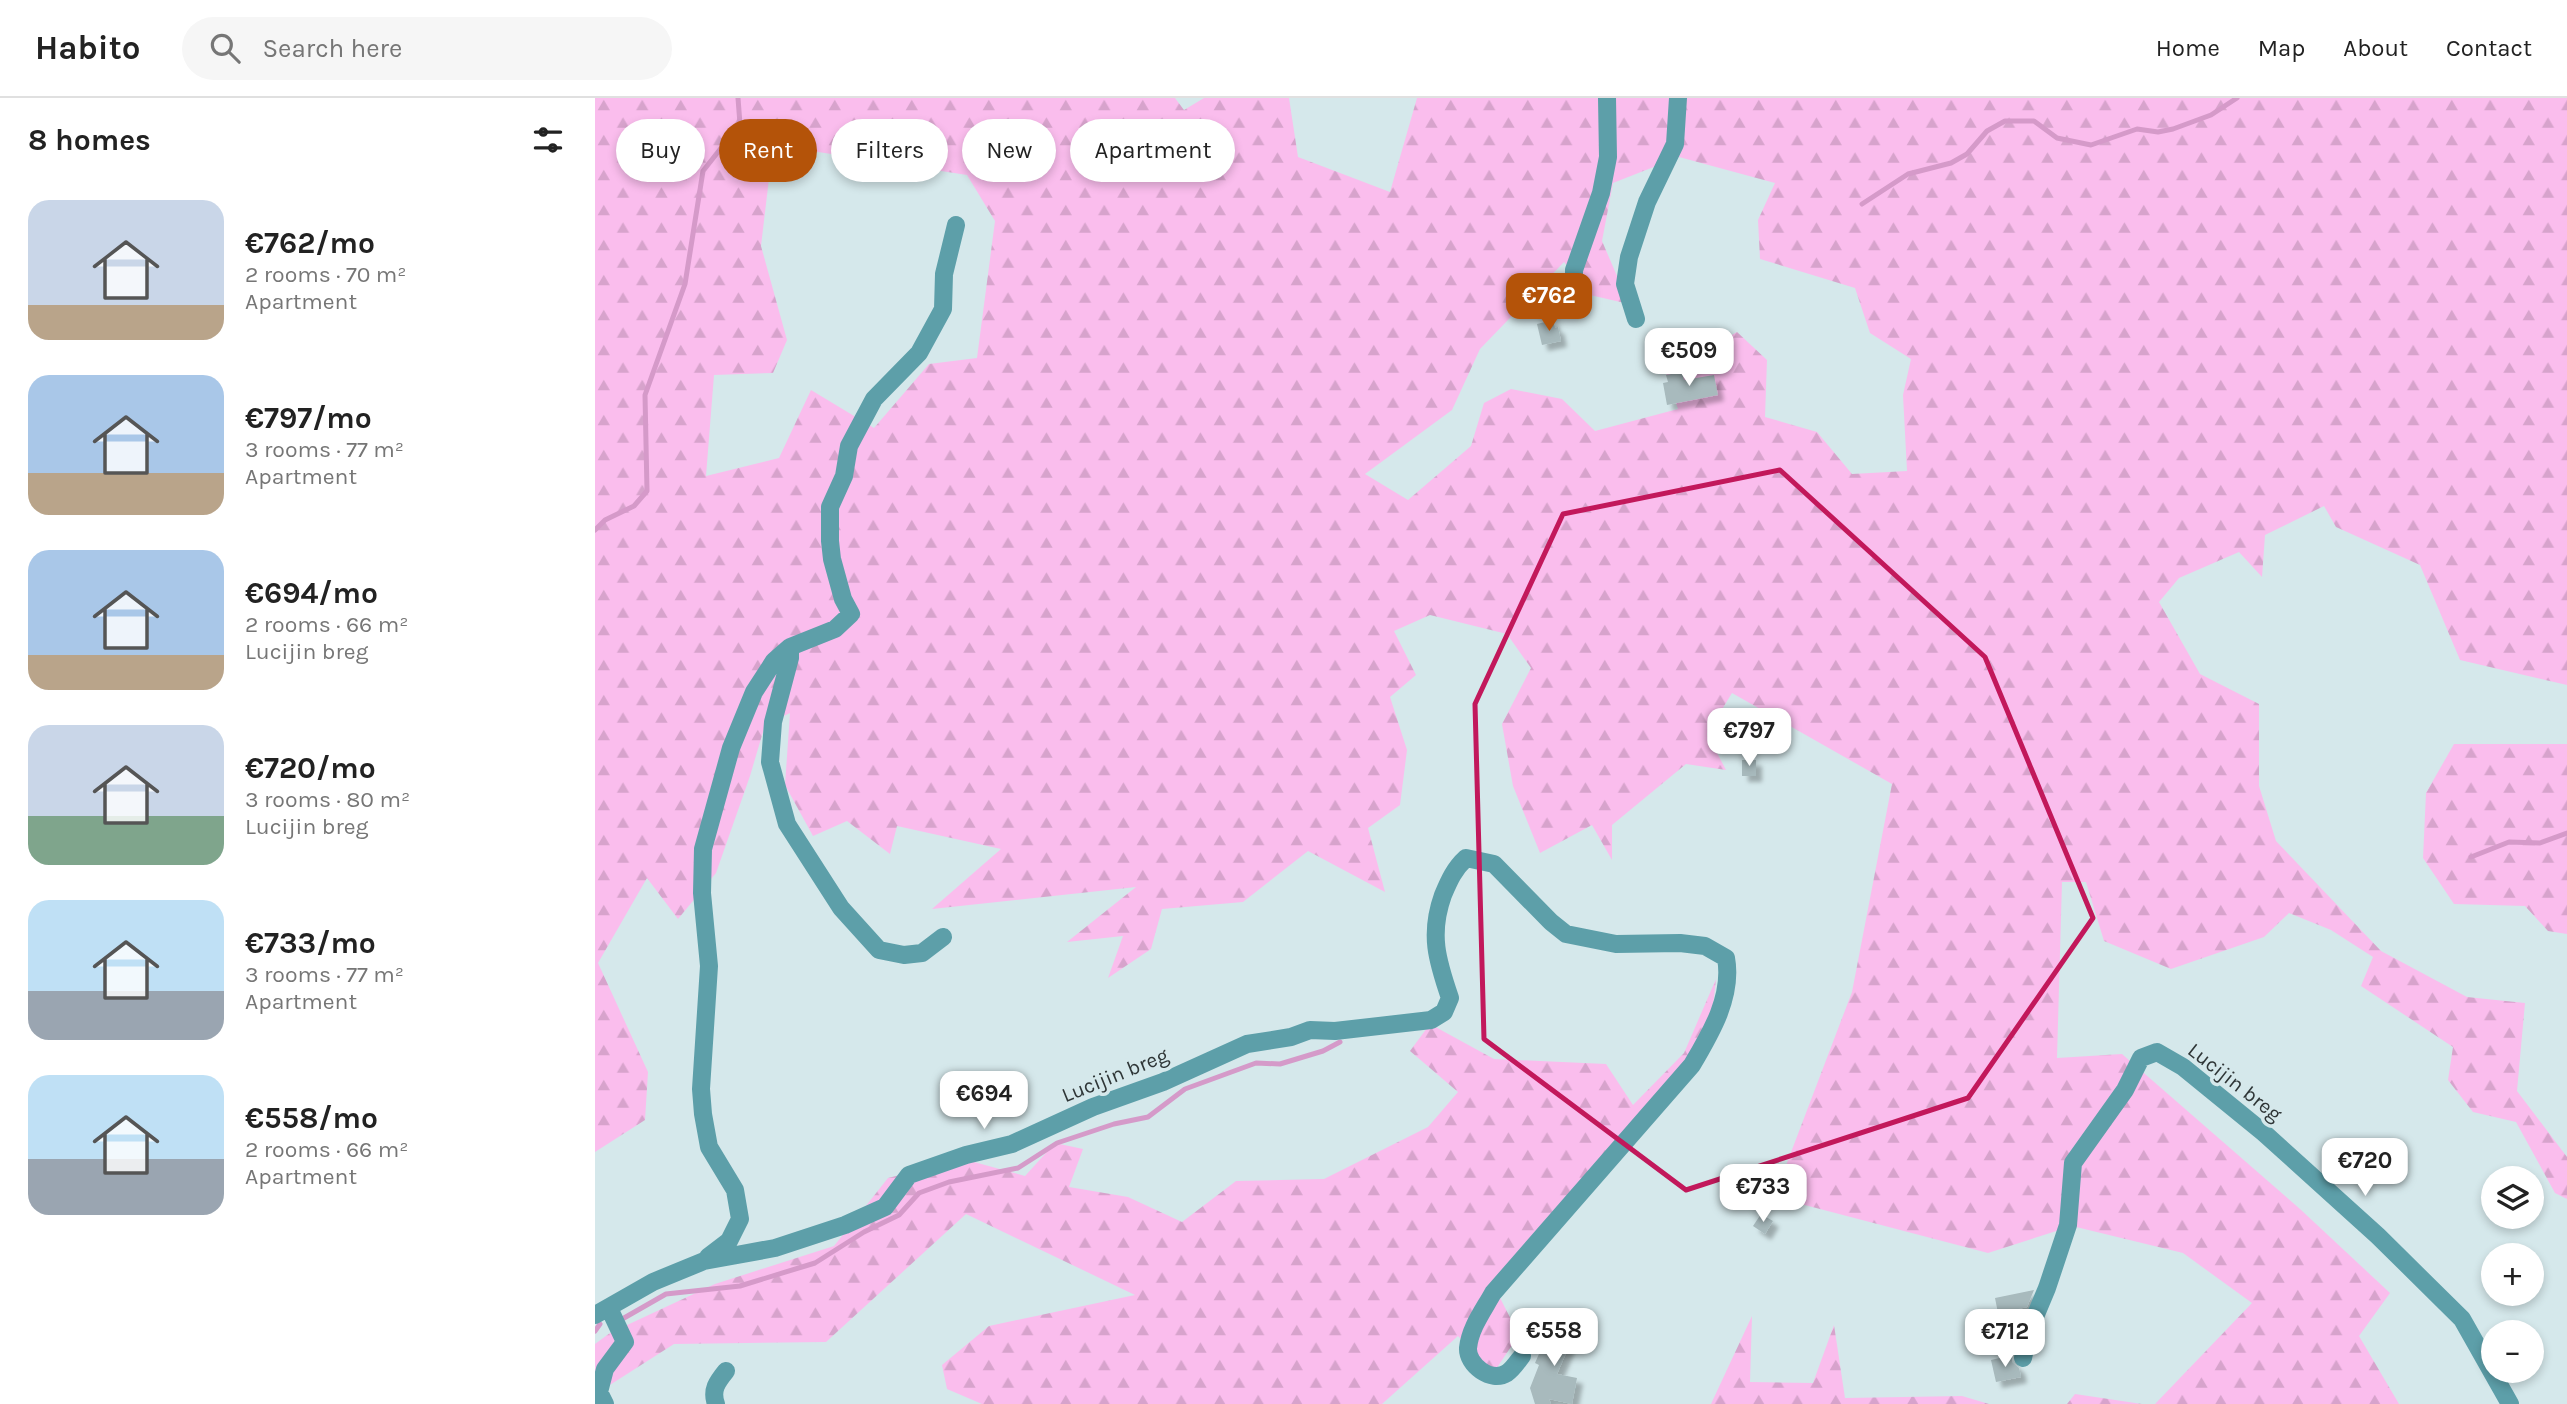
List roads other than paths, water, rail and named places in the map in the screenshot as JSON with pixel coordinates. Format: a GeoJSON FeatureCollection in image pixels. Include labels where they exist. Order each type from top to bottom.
{"type":"FeatureCollection","features":[{"type":"Feature","properties":{"kind":"street"},"geometry":{"type":"LineString","coordinates":[[1574,284],[1574,271],[1601,193],[1608,157],[1607,98]]}},
{"type":"Feature","properties":{"kind":"street"},"geometry":{"type":"LineString","coordinates":[[1636,319],[1625,284],[1629,257],[1647,202],[1675,144],[1678,98]]}},
{"type":"Feature","properties":{"kind":"street","name":"Lucijin breg"},"geometry":{"type":"LineString","coordinates":[[704,1261],[729,1241],[740,1219],[735,1190],[709,1147],[703,1114],[701,1089],[709,966],[702,892],[703,849],[731,748],[754,692],[774,661],[790,647],[835,629],[851,614],[843,599],[832,559],[829,541],[830,507],[844,476],[849,446],[874,399],[919,354],[943,309],[944,274],[955,225]]}},
{"type":"Feature","properties":{"kind":"street"},"geometry":{"type":"LineString","coordinates":[[790,647],[790,658],[773,722],[770,762],[787,824],[841,908],[879,950],[904,955],[922,953],[943,937]]}},
{"type":"Feature","properties":{"kind":"street","name":"Lucijin breg"},"geometry":{"type":"LineString","coordinates":[[602,1311],[653,1282],[704,1261],[775,1248],[845,1225],[885,1207],[909,1175],[966,1155],[1012,1144],[1093,1107],[1163,1082],[1247,1044],[1291,1037],[1310,1030],[1335,1031],[1431,1020],[1444,1012],[1450,998],[1437,955],[1434,935],[1437,914],[1456,867],[1466,858],[1494,864],[1566,934],[1616,944],[1680,943],[1705,946],[1726,958],[1729,974],[1724,1000],[1711,1034],[1692,1065],[1493,1293],[1470,1333],[1468,1353],[1474,1366],[1484,1373],[1497,1376],[1507,1374],[1522,1356]]}},
{"type":"Feature","properties":{"kind":"street","name":"Lucijin breg"},"geometry":{"type":"LineString","coordinates":[[2022,1357],[2067,1225],[2073,1163],[2125,1090],[2141,1058],[2157,1052],[2183,1067],[2264,1133],[2378,1236],[2462,1319],[2510,1404]]}},
{"type":"Feature","properties":{"kind":"street"},"geometry":{"type":"LineString","coordinates":[[602,1311],[625,1342],[605,1369],[599,1392],[605,1404]]}},
{"type":"Feature","properties":{"kind":"street"},"geometry":{"type":"LineString","coordinates":[[716,1404],[713,1397],[715,1384],[726,1371]]}},
{"type":"Feature","properties":{"kind":"waterway"},"geometry":{"type":"LineString","coordinates":[[595,530],[605,520],[634,506],[647,491],[645,395],[685,284],[703,171],[740,124],[738,98]]}},
{"type":"Feature","properties":{"kind":"waterway"},"geometry":{"type":"LineString","coordinates":[[1862,204],[1908,174],[1951,163],[1967,154],[1987,131],[2005,121],[2034,121],[2057,138],[2091,145],[2137,129],[2158,132],[2173,129],[2211,115],[2237,98]]}},
{"type":"Feature","properties":{"kind":"waterway"},"geometry":{"type":"LineString","coordinates":[[2471,857],[2509,842],[2540,843],[2567,833]]}},
{"type":"Feature","properties":{"kind":"waterway"},"geometry":{"type":"LineString","coordinates":[[624,1318],[666,1294],[740,1286],[815,1263],[864,1232],[899,1215],[919,1193],[949,1182],[1018,1168],[1057,1143],[1114,1124],[1148,1117],[1185,1089],[1256,1063],[1280,1064],[1323,1051],[1340,1042]]}},
{"type":"Feature","properties":{"kind":"waterway"},"geometry":{"type":"LineString","coordinates":[[595,1331],[600,1324]]}}]}
